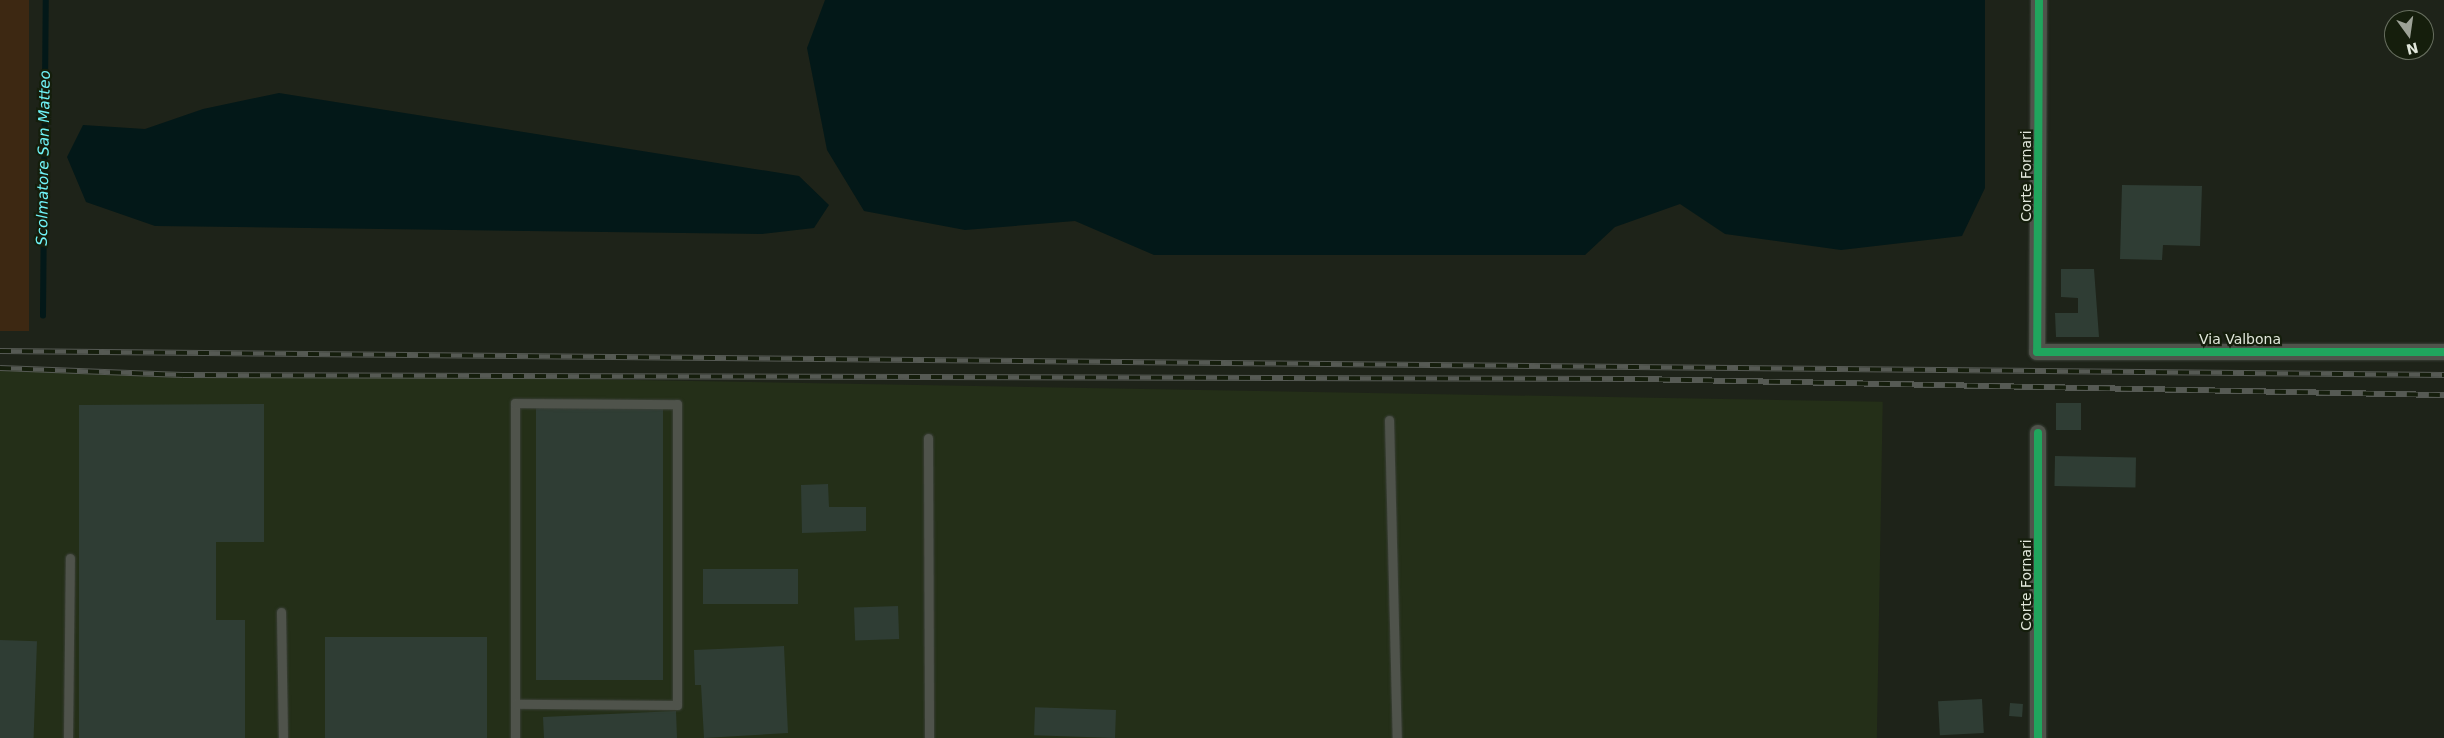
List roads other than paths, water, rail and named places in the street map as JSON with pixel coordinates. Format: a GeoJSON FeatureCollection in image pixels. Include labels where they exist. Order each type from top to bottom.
{"type":"FeatureCollection","features":[{"type":"Feature","properties":{"kind":"street","name":"Corte Fornari"},"geometry":{"type":"LineString","coordinates":[[2037,352],[2039,0]]}},
{"type":"Feature","properties":{"kind":"street","name":"Via Valbona"},"geometry":{"type":"LineString","coordinates":[[2037,352],[2444,352]]}},
{"type":"Feature","properties":{"kind":"street","name":"Corte Fornari"},"geometry":{"type":"LineString","coordinates":[[2038,433],[2038,738]]}},
{"type":"Feature","properties":{"kind":"lane"},"geometry":{"type":"LineString","coordinates":[[514,738],[515,403],[677,404],[677,704],[515,704]]}},
{"type":"Feature","properties":{"kind":"lane"},"geometry":{"type":"LineString","coordinates":[[1389,420],[1397,738]]}},
{"type":"Feature","properties":{"kind":"lane"},"geometry":{"type":"LineString","coordinates":[[928,438],[929,738]]}},
{"type":"Feature","properties":{"kind":"lane"},"geometry":{"type":"LineString","coordinates":[[68,738],[70,558]]}},
{"type":"Feature","properties":{"kind":"lane"},"geometry":{"type":"LineString","coordinates":[[281,612],[282,738]]}},
{"type":"Feature","properties":{"kind":"waterway","name":"Scolmatore San Matteo"},"geometry":{"type":"LineString","coordinates":[[43,316],[46,0]]}},
{"type":"Feature","properties":{"kind":"railway"},"geometry":{"type":"LineString","coordinates":[[0,351],[2444,375]]}},
{"type":"Feature","properties":{"kind":"railway"},"geometry":{"type":"LineString","coordinates":[[0,368],[183,375],[1637,379],[2444,395]]}}]}
